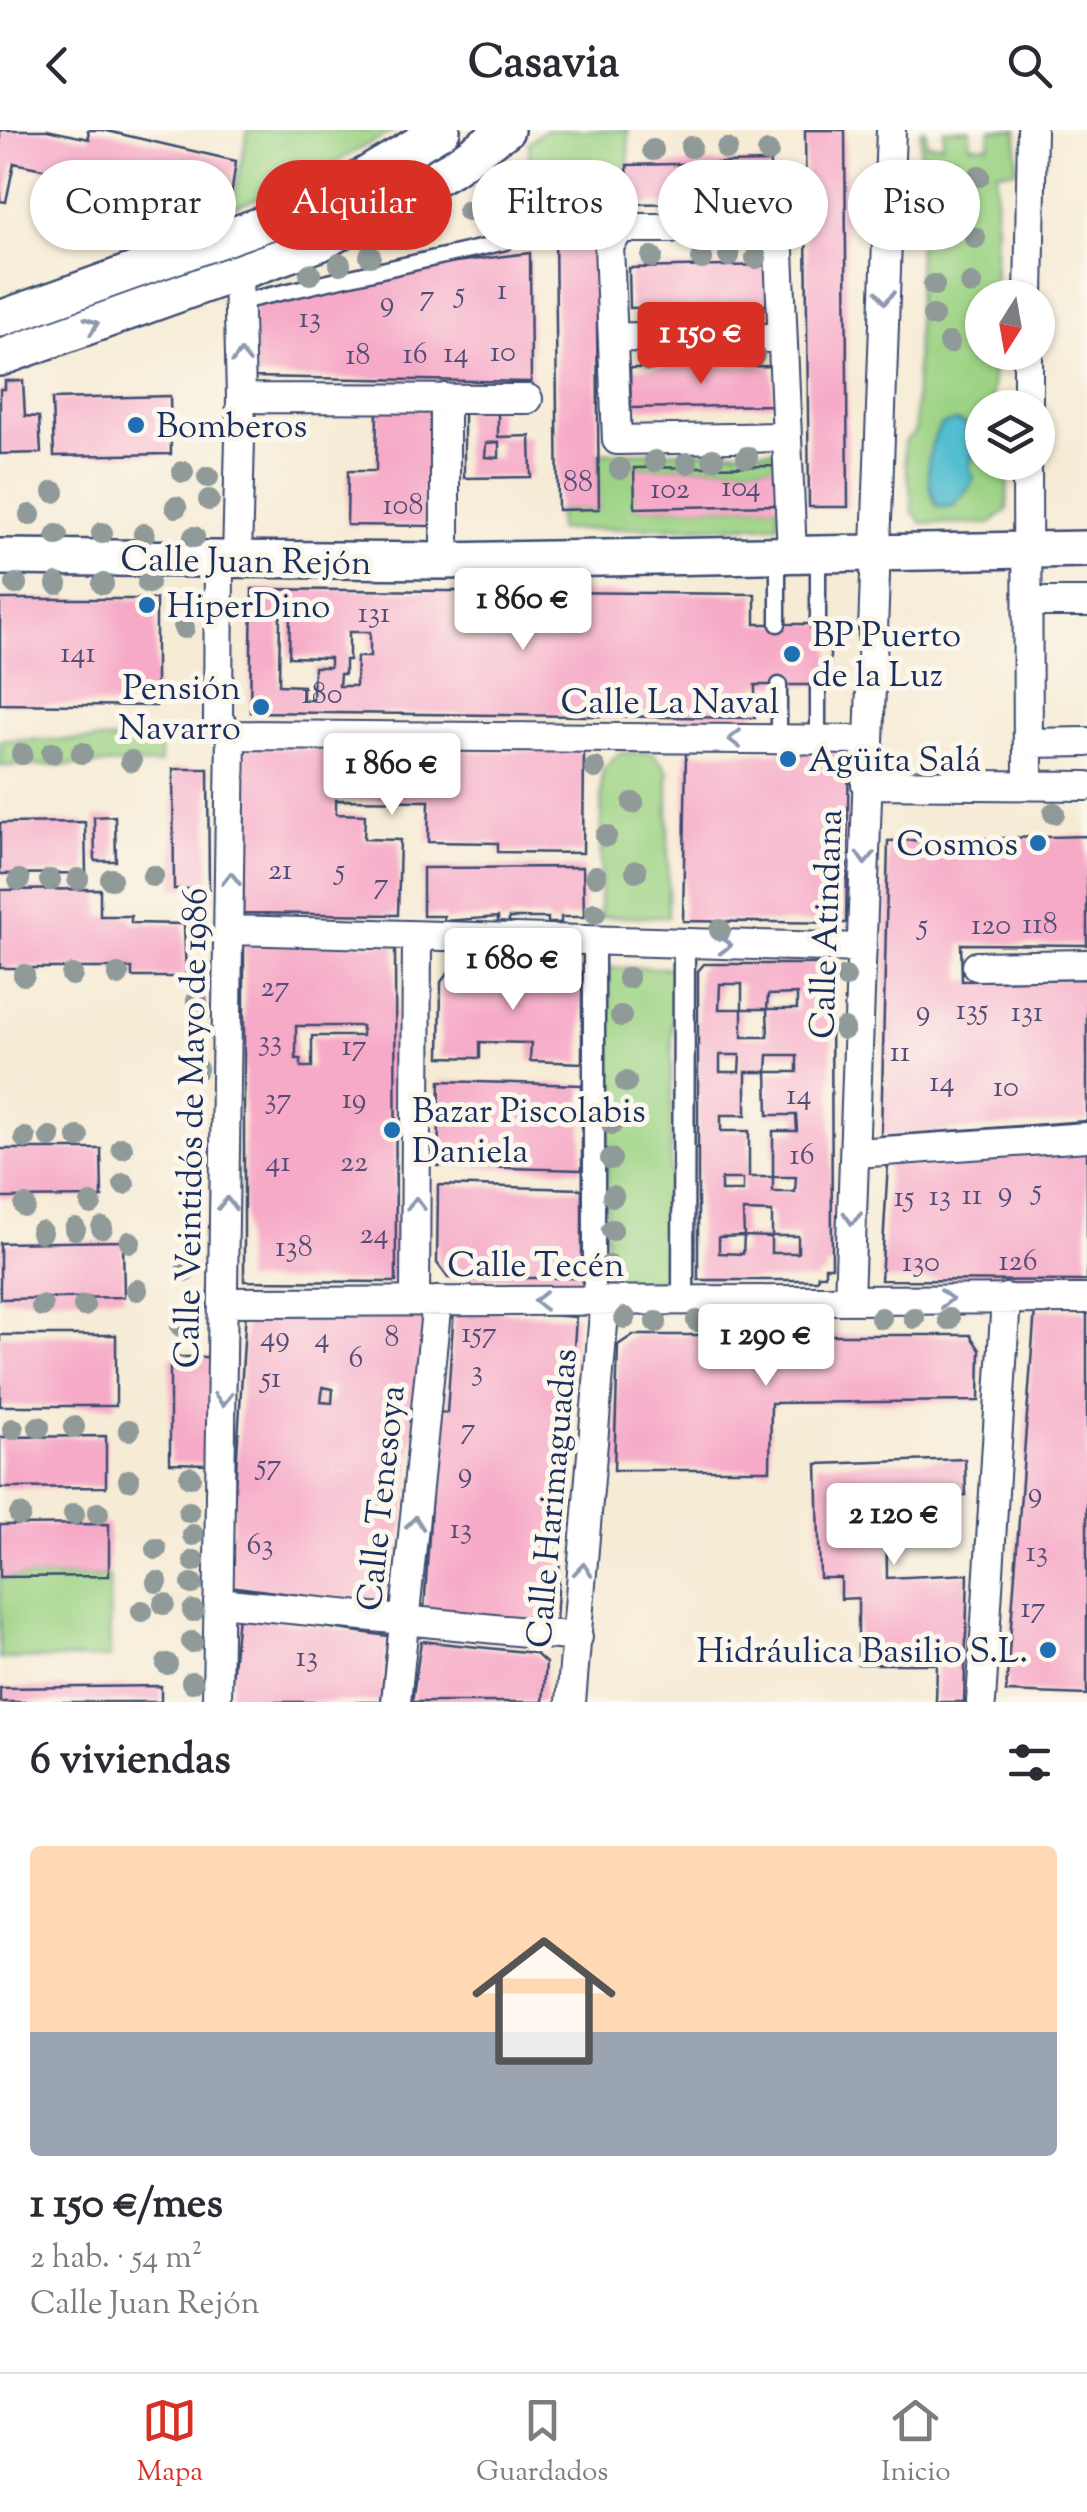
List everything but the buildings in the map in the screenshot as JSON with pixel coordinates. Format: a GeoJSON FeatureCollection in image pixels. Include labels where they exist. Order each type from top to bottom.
{"type":"FeatureCollection","features":[{"type":"Feature","properties":{"kind":"street"},"geometry":{"type":"LineString","coordinates":[[0,319],[314,206],[442,130]]}},
{"type":"Feature","properties":{"kind":"street"},"geometry":{"type":"LineString","coordinates":[[0,358],[239,288],[452,168],[506,130]]}},
{"type":"Feature","properties":{"kind":"street","name":"Calle Atindana"},"geometry":{"type":"LineString","coordinates":[[848,1299],[891,130]]}},
{"type":"Feature","properties":{"kind":"street"},"geometry":{"type":"LineString","coordinates":[[1029,280],[1032,130]]}},
{"type":"Feature","properties":{"kind":"street"},"geometry":{"type":"LineString","coordinates":[[786,438],[617,440],[608,246],[621,228],[778,228],[786,438],[796,554]]}},
{"type":"Feature","properties":{"kind":"street","name":"Calle Veintidós de Mayo de 1986"},"geometry":{"type":"LineString","coordinates":[[217,1702],[218,1302],[231,930],[231,736],[218,720],[241,398],[239,288]]}},
{"type":"Feature","properties":{"kind":"street"},"geometry":{"type":"LineString","coordinates":[[613,337],[782,338]]}},
{"type":"Feature","properties":{"kind":"street"},"geometry":{"type":"LineString","coordinates":[[241,398],[528,399]]}},
{"type":"Feature","properties":{"kind":"street"},"geometry":{"type":"LineString","coordinates":[[445,398],[445,562]]}},
{"type":"Feature","properties":{"kind":"street"},"geometry":{"type":"LineString","coordinates":[[1028,480],[1028,785]]}},
{"type":"Feature","properties":{"kind":"street","name":"Calle Juan Rejón"},"geometry":{"type":"LineString","coordinates":[[0,557],[445,562],[1087,550]]}},
{"type":"Feature","properties":{"kind":"street"},"geometry":{"type":"LineString","coordinates":[[1028,602],[1087,602]]}},
{"type":"Feature","properties":{"kind":"street","name":"Calle La Naval"},"geometry":{"type":"LineString","coordinates":[[231,736],[868,740]]}},
{"type":"Feature","properties":{"kind":"street"},"geometry":{"type":"LineString","coordinates":[[1028,743],[1087,742]]}},
{"type":"Feature","properties":{"kind":"street"},"geometry":{"type":"LineString","coordinates":[[866,784],[1087,786]]}},
{"type":"Feature","properties":{"kind":"street"},"geometry":{"type":"LineString","coordinates":[[231,930],[862,948]]}},
{"type":"Feature","properties":{"kind":"street","name":"Calle Tenesoya"},"geometry":{"type":"LineString","coordinates":[[396,1702],[426,1301],[418,936]]}},
{"type":"Feature","properties":{"kind":"street"},"geometry":{"type":"LineString","coordinates":[[594,942],[599,1301]]}},
{"type":"Feature","properties":{"kind":"street"},"geometry":{"type":"LineString","coordinates":[[682,1302],[684,945]]}},
{"type":"Feature","properties":{"kind":"street"},"geometry":{"type":"LineString","coordinates":[[977,966],[1087,964]]}},
{"type":"Feature","properties":{"kind":"street"},"geometry":{"type":"LineString","coordinates":[[856,1153],[1087,1138]]}},
{"type":"Feature","properties":{"kind":"street"},"geometry":{"type":"LineString","coordinates":[[981,1702],[1006,1298]]}},
{"type":"Feature","properties":{"kind":"street","name":"Calle Tecén"},"geometry":{"type":"LineString","coordinates":[[218,1302],[1087,1299]]}},
{"type":"Feature","properties":{"kind":"street","name":"Calle Harimaguadas"},"geometry":{"type":"LineString","coordinates":[[572,1702],[599,1301]]}},
{"type":"Feature","properties":{"kind":"street"},"geometry":{"type":"LineString","coordinates":[[218,1602],[578,1637]]}},
{"type":"Feature","properties":{"kind":"lane"},"geometry":{"type":"LineString","coordinates":[[239,288],[472,248]]}},
{"type":"Feature","properties":{"kind":"lane"},"geometry":{"type":"LineString","coordinates":[[796,554],[818,624]]}},
{"type":"Feature","properties":{"kind":"lane"},"geometry":{"type":"LineString","coordinates":[[778,624],[796,554]]}},
{"type":"Feature","properties":{"kind":"lane"},"geometry":{"type":"LineString","coordinates":[[778,685],[779,739]]}},
{"type":"Feature","properties":{"kind":"lane"},"geometry":{"type":"LineString","coordinates":[[818,686],[818,740]]}},
{"type":"Feature","properties":{"kind":"green space"},"geometry":{"type":"Polygon","coordinates":[[[248,130],[395,130],[339,160],[256,160],[256,199],[236,206],[248,130]]]}},
{"type":"Feature","properties":{"kind":"green space"},"geometry":{"type":"Polygon","coordinates":[[[545,130],[628,130],[628,160],[529,160],[529,142],[545,130]]]}},
{"type":"Feature","properties":{"kind":"green space"},"geometry":{"type":"Polygon","coordinates":[[[921,130],[926,130],[926,144],[943,144],[944,130],[970,130],[970,145],[989,146],[990,130],[1017,130],[1017,170],[997,172],[994,280],[965,280],[965,370],[993,370],[992,390],[965,390],[965,460],[930,486],[936,505],[953,507],[974,480],[1008,480],[1007,510],[990,524],[922,523],[912,511],[904,443],[915,431],[919,250],[980,250],[980,160],[920,160],[921,130]]]}},
{"type":"Feature","properties":{"kind":"green space"},"geometry":{"type":"Polygon","coordinates":[[[776,450],[777,466],[635,468],[636,508],[778,505],[778,525],[558,530],[558,510],[599,509],[598,453],[776,450]]]}},
{"type":"Feature","properties":{"kind":"green space"},"geometry":{"type":"Polygon","coordinates":[[[0,740],[160,740],[160,764],[0,766],[0,740]]]}},
{"type":"Feature","properties":{"kind":"green space"},"geometry":{"type":"Polygon","coordinates":[[[619,753],[653,753],[668,771],[668,917],[600,917],[602,771],[619,753]]]}},
{"type":"Feature","properties":{"kind":"green space"},"geometry":{"type":"Polygon","coordinates":[[[609,968],[673,968],[669,1281],[606,1280],[609,968]]]}},
{"type":"Feature","properties":{"kind":"green space"},"geometry":{"type":"Polygon","coordinates":[[[109,1576],[110,1658],[0,1659],[0,1577],[109,1576]]]}},
{"type":"Feature","properties":{"kind":"water"},"geometry":{"type":"Polygon","coordinates":[[[957,421],[965,425],[965,480],[974,480],[958,501],[947,507],[936,505],[928,464],[941,425],[957,421]]]}},
{"type":"Feature","properties":{"kind":"place","name":"Bomberos"},"geometry":{"type":"Point","coordinates":[136,425]}},
{"type":"Feature","properties":{"kind":"place","name":"HiperDino"},"geometry":{"type":"Point","coordinates":[147,605]}},
{"type":"Feature","properties":{"kind":"place","name":"BP Puerto de la Luz"},"geometry":{"type":"Point","coordinates":[792,654]}},
{"type":"Feature","properties":{"kind":"place","name":"Pensión Navarro"},"geometry":{"type":"Point","coordinates":[261,707]}},
{"type":"Feature","properties":{"kind":"place","name":"Agüita Salá"},"geometry":{"type":"Point","coordinates":[788,759]}},
{"type":"Feature","properties":{"kind":"place","name":"Cosmos"},"geometry":{"type":"Point","coordinates":[1038,843]}},
{"type":"Feature","properties":{"kind":"place","name":"Bazar Piscolabis Daniela"},"geometry":{"type":"Point","coordinates":[392,1130]}},
{"type":"Feature","properties":{"kind":"place","name":"Hidráulica Basilio S.L."},"geometry":{"type":"Point","coordinates":[1048,1650]}}]}
